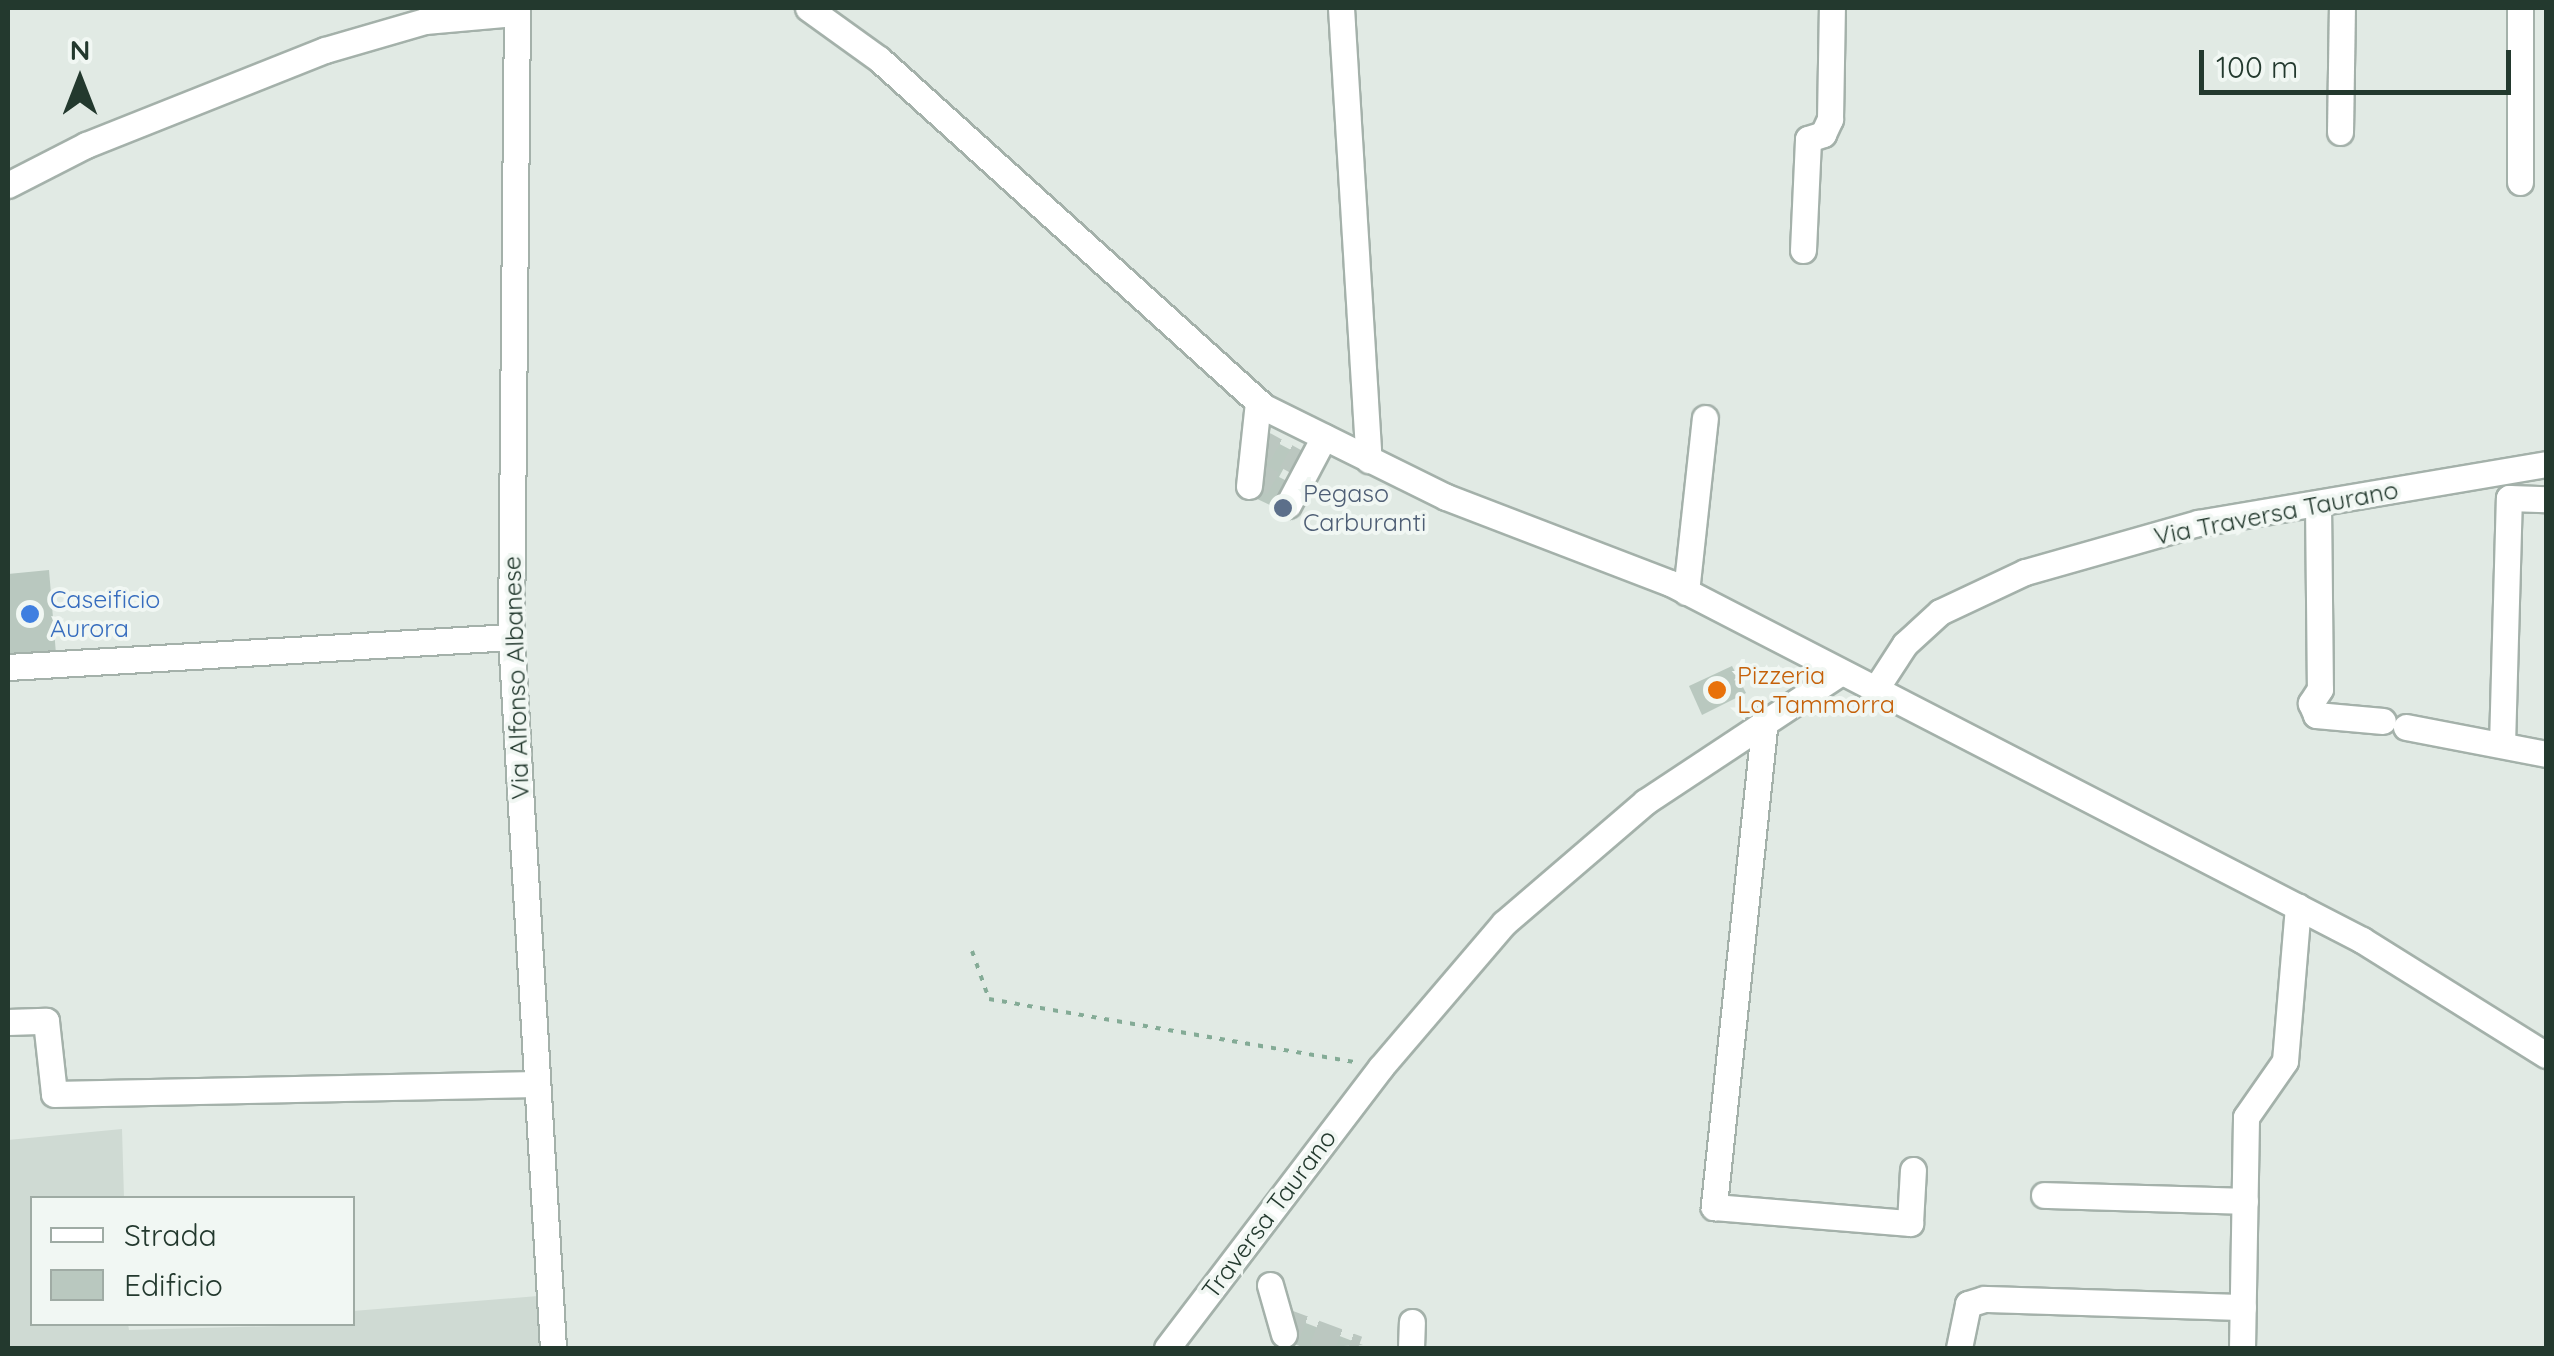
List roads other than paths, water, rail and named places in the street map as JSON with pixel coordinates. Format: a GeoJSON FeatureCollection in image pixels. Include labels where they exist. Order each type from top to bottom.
{"type":"FeatureCollection","features":[{"type":"Feature","properties":{"kind":"street"},"geometry":{"type":"LineString","coordinates":[[808,8],[879,59],[1258,402],[1369,460],[1686,592],[1772,646],[1840,672],[2298,907],[2546,1055]]}},
{"type":"Feature","properties":{"kind":"street"},"geometry":{"type":"LineString","coordinates":[[1341,8],[1369,460]]}},
{"type":"Feature","properties":{"kind":"street"},"geometry":{"type":"LineString","coordinates":[[1803,250],[1808,139],[1823,134],[1830,120],[1832,8]]}},
{"type":"Feature","properties":{"kind":"street"},"geometry":{"type":"LineString","coordinates":[[2340,132],[2342,8]]}},
{"type":"Feature","properties":{"kind":"street"},"geometry":{"type":"LineString","coordinates":[[2520,8],[2520,182]]}},
{"type":"Feature","properties":{"kind":"street"},"geometry":{"type":"LineString","coordinates":[[8,185],[86,145],[325,50],[425,22],[516,10]]}},
{"type":"Feature","properties":{"kind":"street","name":"Via Alfonso Albanese"},"geometry":{"type":"LineString","coordinates":[[516,10],[511,638],[553,1348]]}},
{"type":"Feature","properties":{"kind":"street"},"geometry":{"type":"LineString","coordinates":[[1249,486],[1258,402]]}},
{"type":"Feature","properties":{"kind":"street"},"geometry":{"type":"LineString","coordinates":[[1686,592],[1705,418]]}},
{"type":"Feature","properties":{"kind":"street"},"geometry":{"type":"LineString","coordinates":[[1288,505],[1324,437]]}},
{"type":"Feature","properties":{"kind":"street","name":"Via Traversa Taurano"},"geometry":{"type":"LineString","coordinates":[[1875,690],[1905,644],[1940,612],[2025,572],[2198,523],[2546,464]]}},
{"type":"Feature","properties":{"kind":"street"},"geometry":{"type":"LineString","coordinates":[[2502,745],[2509,498],[2546,499]]}},
{"type":"Feature","properties":{"kind":"street"},"geometry":{"type":"LineString","coordinates":[[2318,503],[2320,689],[2310,703],[2316,715],[2395,724],[2546,754]]}},
{"type":"Feature","properties":{"kind":"street"},"geometry":{"type":"LineString","coordinates":[[8,668],[511,638]]}},
{"type":"Feature","properties":{"kind":"street","name":"Traversa Taurano"},"geometry":{"type":"LineString","coordinates":[[1167,1348],[1376,1073],[1504,923],[1645,802],[1840,672]]}},
{"type":"Feature","properties":{"kind":"street"},"geometry":{"type":"LineString","coordinates":[[1766,719],[1714,1207],[1910,1222],[1912,1170]]}},
{"type":"Feature","properties":{"kind":"street"},"geometry":{"type":"LineString","coordinates":[[2242,1348],[2246,1117],[2286,1061],[2298,907]]}},
{"type":"Feature","properties":{"kind":"street"},"geometry":{"type":"LineString","coordinates":[[8,1022],[46,1022],[54,1094],[536,1084]]}},
{"type":"Feature","properties":{"kind":"street"},"geometry":{"type":"LineString","coordinates":[[2044,1195],[2245,1201]]}},
{"type":"Feature","properties":{"kind":"street"},"geometry":{"type":"LineString","coordinates":[[1270,1286],[1284,1334]]}},
{"type":"Feature","properties":{"kind":"street"},"geometry":{"type":"LineString","coordinates":[[1958,1348],[1968,1304],[1984,1299],[2243,1307]]}},
{"type":"Feature","properties":{"kind":"street"},"geometry":{"type":"LineString","coordinates":[[1411,1348],[1412,1322]]}},
{"type":"Feature","properties":{"kind":"tunnel"},"geometry":{"type":"LineString","coordinates":[[1254,438],[1305,466]]}},
{"type":"Feature","properties":{"kind":"tunnel"},"geometry":{"type":"LineString","coordinates":[[1251,471],[1293,494]]}},
{"type":"Feature","properties":{"kind":"tunnel"},"geometry":{"type":"LineString","coordinates":[[1280,1319],[1358,1348]]}},
{"type":"Feature","properties":{"kind":"place","name":"Pegaso Carburanti"},"geometry":{"type":"Point","coordinates":[1283,508]}},
{"type":"Feature","properties":{"kind":"place","name":"Caseificio Aurora"},"geometry":{"type":"Point","coordinates":[30,614]}},
{"type":"Feature","properties":{"kind":"place","name":"Pizzeria La Tammorra"},"geometry":{"type":"Point","coordinates":[1717,690]}}]}
